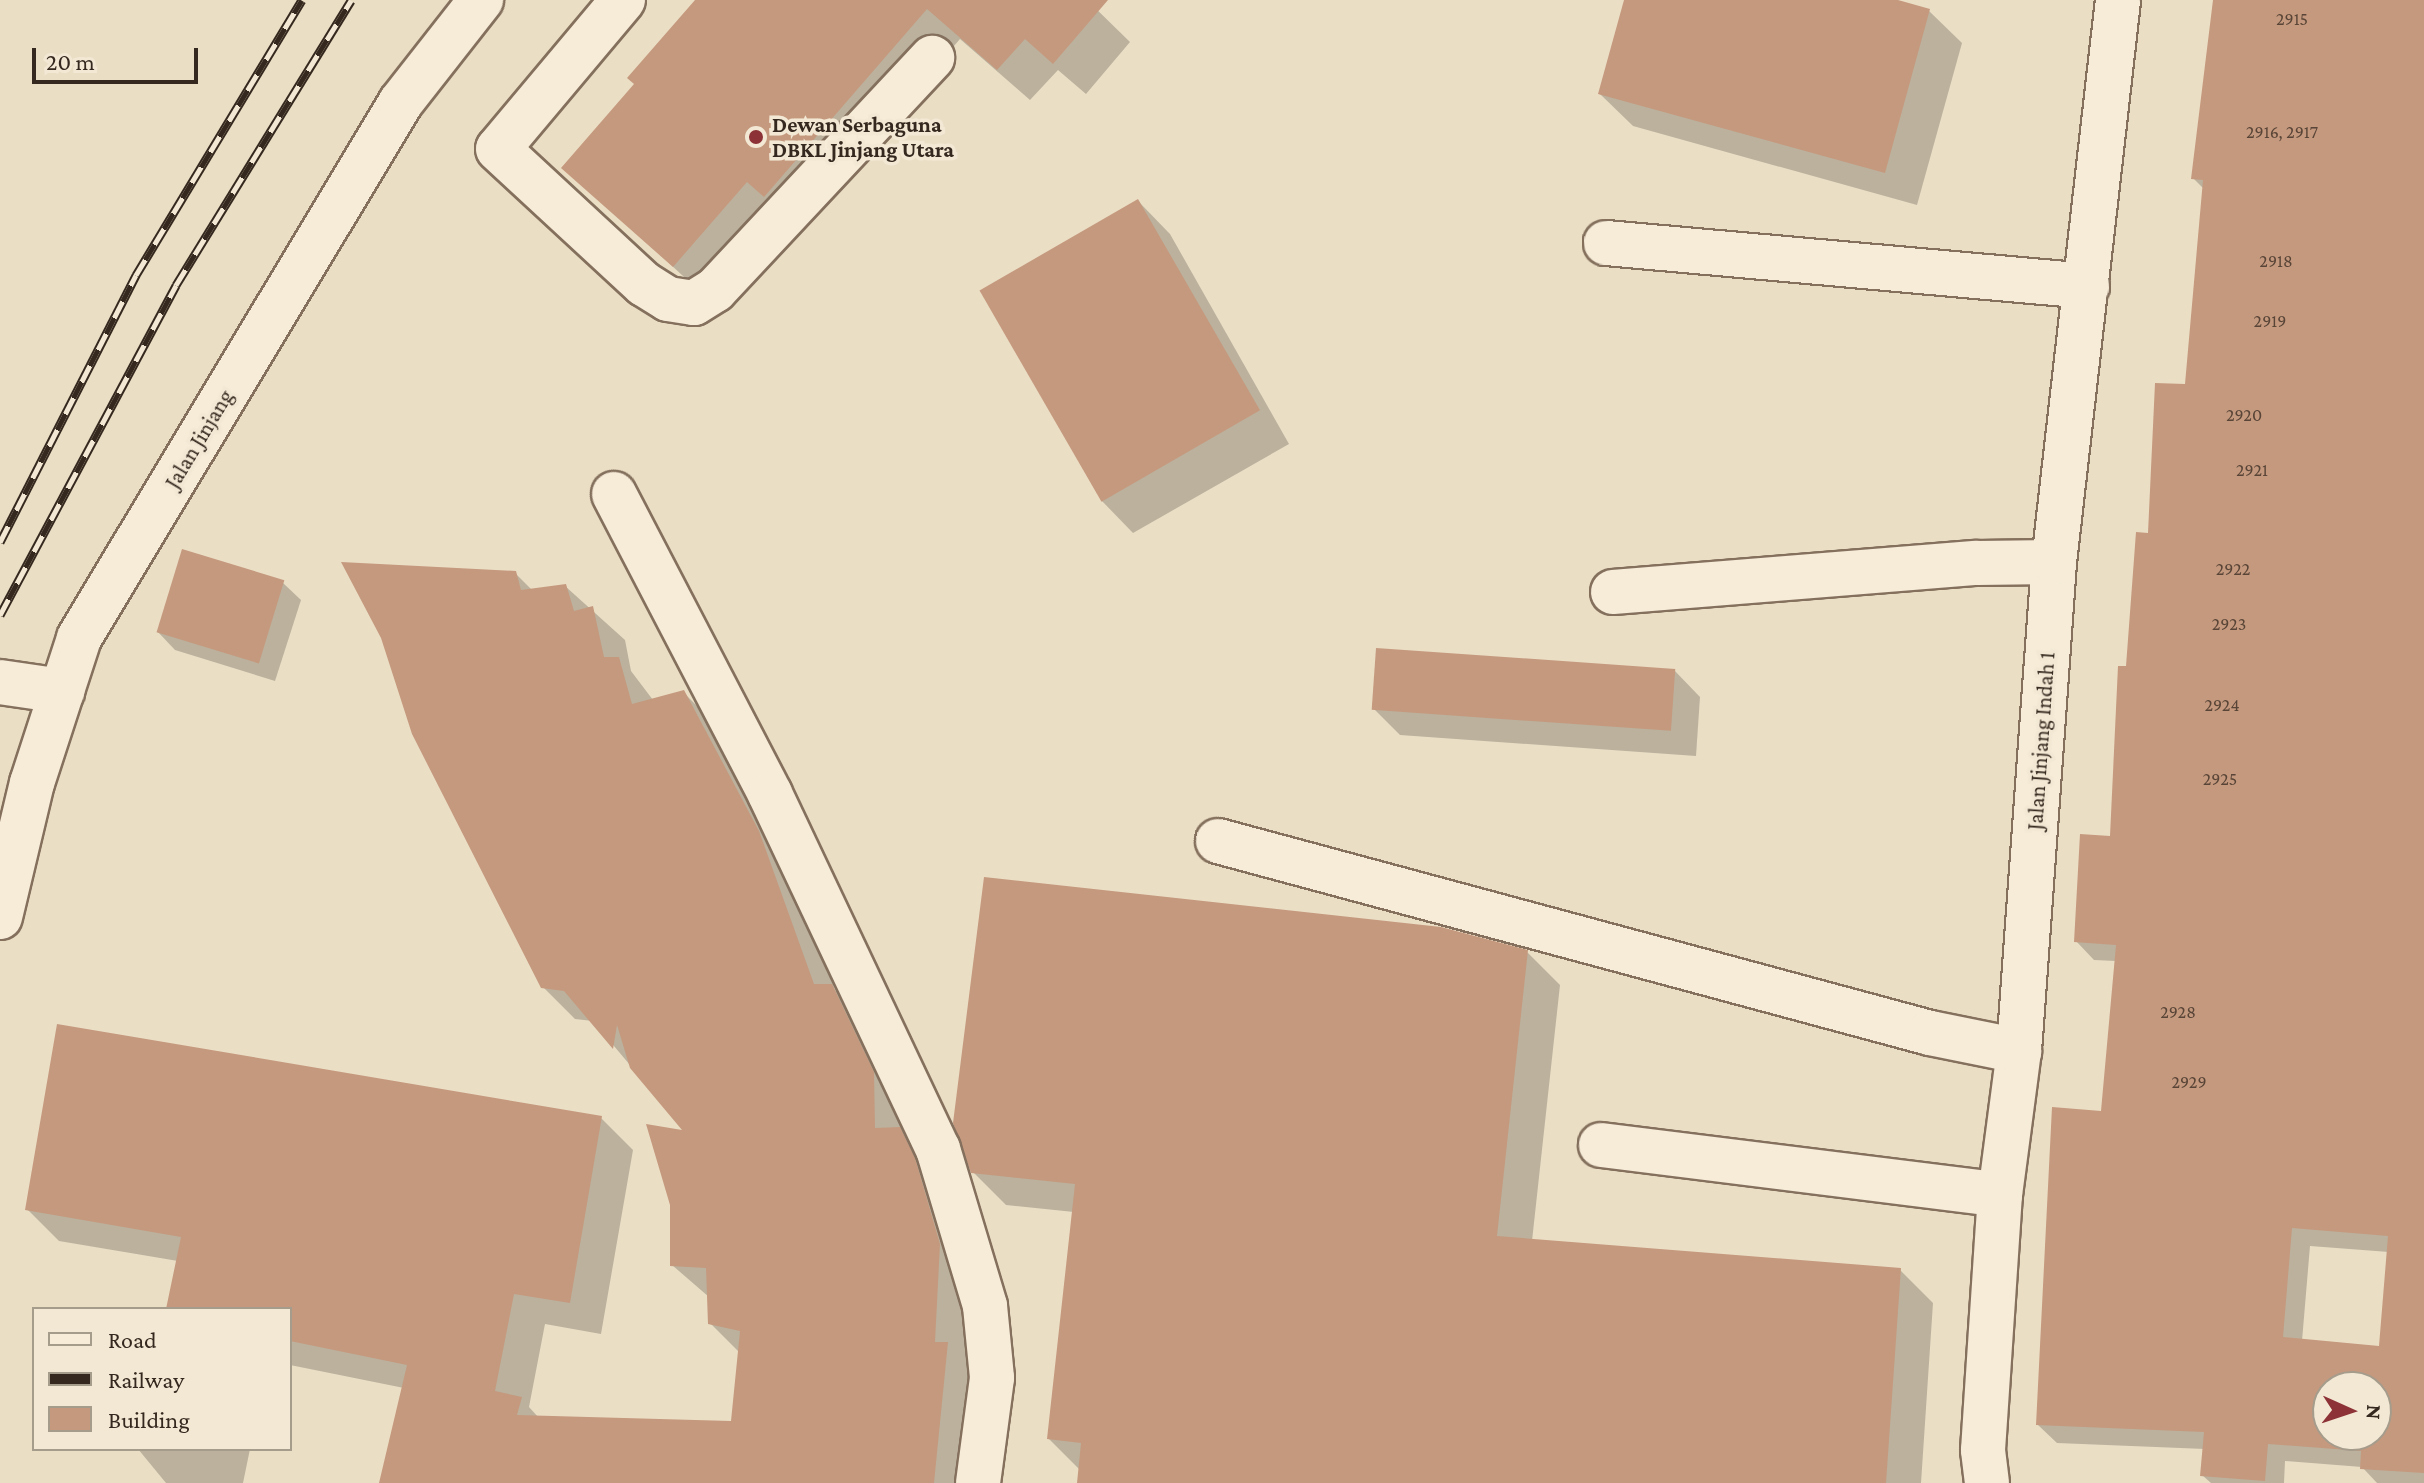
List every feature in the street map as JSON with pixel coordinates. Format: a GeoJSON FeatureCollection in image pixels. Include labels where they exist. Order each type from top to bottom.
{"type":"FeatureCollection","features":[{"type":"Feature","properties":{"kind":"street","name":"Jalan Jinjang"},"geometry":{"type":"LineString","coordinates":[[0,917],[32,783],[79,638],[401,102],[481,0]]}},
{"type":"Feature","properties":{"kind":"street"},"geometry":{"type":"LineString","coordinates":[[623,0],[498,149],[644,284],[668,299],[694,303],[715,290],[932,58]]}},
{"type":"Feature","properties":{"kind":"street","name":"Jalan Jinjang Indah 1"},"geometry":{"type":"LineString","coordinates":[[1987,1483],[1983,1450],[2000,1195],[2019,1051],[2054,562],[2118,0]]}},
{"type":"Feature","properties":{"kind":"street"},"geometry":{"type":"LineString","coordinates":[[1606,243],[2087,286]]}},
{"type":"Feature","properties":{"kind":"street"},"geometry":{"type":"LineString","coordinates":[[614,494],[770,794],[938,1149],[985,1306],[992,1378],[978,1483]]}},
{"type":"Feature","properties":{"kind":"street"},"geometry":{"type":"LineString","coordinates":[[1613,592],[1977,563],[2054,562]]}},
{"type":"Feature","properties":{"kind":"street"},"geometry":{"type":"LineString","coordinates":[[0,682],[62,691]]}},
{"type":"Feature","properties":{"kind":"street"},"geometry":{"type":"LineString","coordinates":[[1218,841],[1930,1033],[2019,1051]]}},
{"type":"Feature","properties":{"kind":"street"},"geometry":{"type":"LineString","coordinates":[[1601,1145],[2000,1195]]}},
{"type":"Feature","properties":{"kind":"building"},"geometry":{"type":"Polygon","coordinates":[[[695,0],[1108,0],[1053,64],[1025,39],[997,70],[927,9],[764,197],[747,182],[673,267],[561,168],[634,84],[627,78],[695,0]]]}},
{"type":"Feature","properties":{"kind":"building"},"geometry":{"type":"Polygon","coordinates":[[[1624,0],[1898,0],[1930,9],[1885,173],[1598,94],[1624,0]]]}},
{"type":"Feature","properties":{"kind":"building"},"geometry":{"type":"Polygon","coordinates":[[[2213,0],[2424,0],[2424,1473],[2360,1469],[2361,1451],[2392,1451],[2392,1371],[2312,1371],[2312,1447],[2268,1444],[2265,1481],[2200,1476],[2204,1432],[2036,1425],[2052,1107],[2101,1111],[2116,945],[2074,942],[2080,834],[2110,836],[2118,666],[2126,666],[2136,532],[2148,533],[2155,383],[2185,384],[2203,180],[2191,179],[2213,0]],[[2292,1228],[2283,1337],[2379,1346],[2388,1236],[2292,1228]]]}},
{"type":"Feature","properties":{"kind":"building"},"geometry":{"type":"Polygon","coordinates":[[[1138,199],[1260,410],[1102,502],[980,291],[1138,199]]]}},
{"type":"Feature","properties":{"kind":"building"},"geometry":{"type":"Polygon","coordinates":[[[182,549],[284,580],[259,663],[157,632],[182,549]]]}},
{"type":"Feature","properties":{"kind":"building"},"geometry":{"type":"Polygon","coordinates":[[[341,562],[516,571],[521,590],[566,584],[574,611],[593,606],[604,657],[619,657],[632,704],[684,690],[759,831],[814,984],[832,984],[874,1072],[875,1128],[900,1127],[915,1158],[940,1244],[935,1342],[948,1342],[934,1483],[379,1483],[407,1365],[292,1341],[292,1307],[166,1307],[181,1237],[25,1210],[57,1024],[602,1116],[570,1303],[514,1294],[495,1391],[522,1397],[517,1415],[731,1421],[740,1331],[708,1324],[706,1268],[670,1266],[670,1205],[646,1124],[682,1130],[630,1068],[617,1025],[613,1049],[564,991],[541,988],[412,734],[381,638],[341,562]]]}},
{"type":"Feature","properties":{"kind":"building"},"geometry":{"type":"Polygon","coordinates":[[[1376,648],[1675,669],[1671,731],[1372,710],[1376,648]]]}},
{"type":"Feature","properties":{"kind":"building"},"geometry":{"type":"Polygon","coordinates":[[[984,877],[1441,927],[1528,950],[1497,1236],[1901,1268],[1886,1483],[1077,1483],[1081,1443],[1047,1439],[1075,1184],[971,1173],[953,1123],[984,877]]]}},
{"type":"Feature","properties":{"kind":"railway"},"geometry":{"type":"LineString","coordinates":[[0,542],[136,275],[302,0]]}},
{"type":"Feature","properties":{"kind":"railway"},"geometry":{"type":"LineString","coordinates":[[0,615],[176,285],[351,0]]}},
{"type":"Feature","properties":{"kind":"place","name":"Dewan Serbaguna DBKL Jinjang Utara"},"geometry":{"type":"Point","coordinates":[756,137]}}]}
